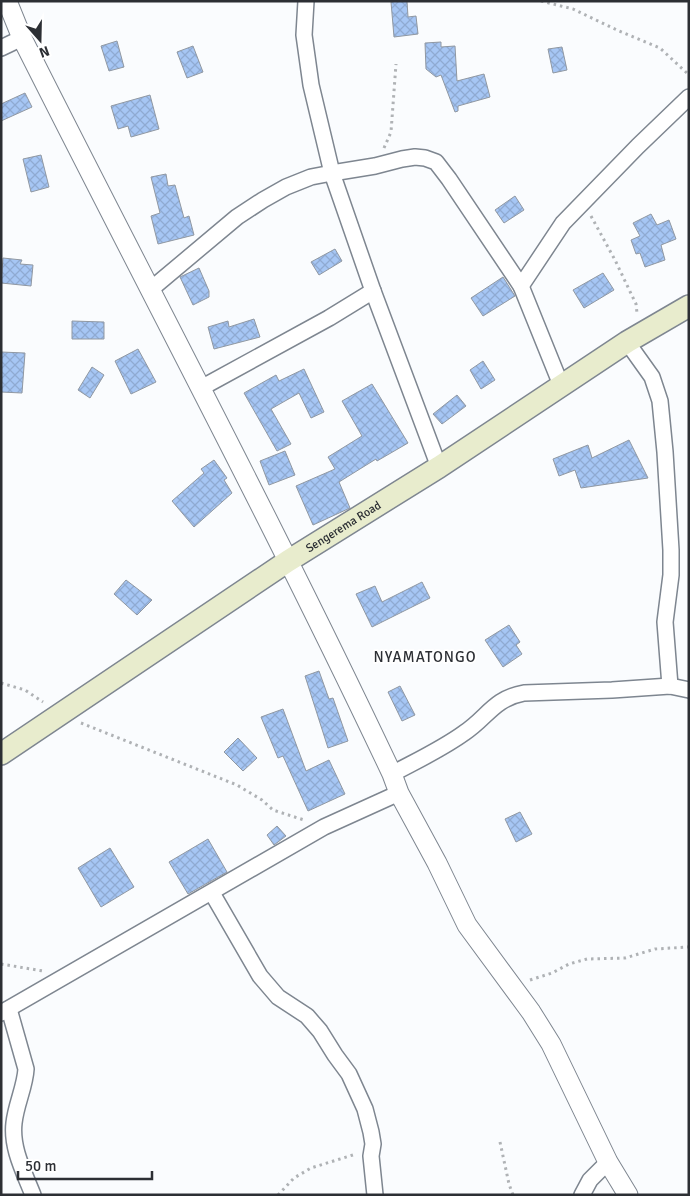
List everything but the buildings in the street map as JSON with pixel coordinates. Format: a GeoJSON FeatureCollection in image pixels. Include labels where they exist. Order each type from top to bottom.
{"type":"FeatureCollection","features":[{"type":"Feature","properties":{"kind":"main road","name":"Sengerema Road"},"geometry":{"type":"LineString","coordinates":[[1,754],[288,561],[438,467],[634,338],[689,306]]}},
{"type":"Feature","properties":{"kind":"street"},"geometry":{"type":"LineString","coordinates":[[7,1],[22,38],[288,561],[342,669],[399,792],[437,863],[467,925],[531,1012],[551,1044],[608,1162],[628,1195]]}},
{"type":"Feature","properties":{"kind":"street"},"geometry":{"type":"LineString","coordinates":[[306,1],[304,35],[311,85],[332,172],[373,291],[438,467]]}},
{"type":"Feature","properties":{"kind":"street"},"geometry":{"type":"LineString","coordinates":[[1,48],[22,38]]}},
{"type":"Feature","properties":{"kind":"street"},"geometry":{"type":"LineString","coordinates":[[521,286],[563,223],[689,97]]}},
{"type":"Feature","properties":{"kind":"street"},"geometry":{"type":"LineString","coordinates":[[150,290],[237,217],[286,187],[311,177],[332,172],[375,166],[415,157],[425,158],[436,162],[449,179],[521,286],[561,385]]}},
{"type":"Feature","properties":{"kind":"street"},"geometry":{"type":"LineString","coordinates":[[201,388],[329,318],[373,291]]}},
{"type":"Feature","properties":{"kind":"street"},"geometry":{"type":"LineString","coordinates":[[634,338],[652,377],[660,401],[671,550],[671,575],[665,622],[670,686]]}},
{"type":"Feature","properties":{"kind":"street"},"geometry":{"type":"LineString","coordinates":[[392,774],[464,734],[499,702],[510,696],[524,693],[670,686],[689,690]]}},
{"type":"Feature","properties":{"kind":"street"},"geometry":{"type":"LineString","coordinates":[[33,1195],[19,1157],[15,1142],[14,1124],[18,1100],[26,1077],[26,1069],[5,1011],[324,827],[399,792]]}},
{"type":"Feature","properties":{"kind":"street"},"geometry":{"type":"LineString","coordinates":[[212,893],[260,976],[278,997],[307,1016],[320,1031],[335,1056],[349,1074],[365,1109],[373,1144],[371,1156],[375,1195]]}},
{"type":"Feature","properties":{"kind":"street"},"geometry":{"type":"LineString","coordinates":[[582,1195],[590,1180],[608,1162]]}},
{"type":"Feature","properties":{"kind":"path"},"geometry":{"type":"LineString","coordinates":[[541,1],[573,9],[660,48],[689,76]]}},
{"type":"Feature","properties":{"kind":"path"},"geometry":{"type":"LineString","coordinates":[[375,166],[391,132],[396,64]]}},
{"type":"Feature","properties":{"kind":"path"},"geometry":{"type":"LineString","coordinates":[[584,202],[636,304],[634,338]]}},
{"type":"Feature","properties":{"kind":"path"},"geometry":{"type":"LineString","coordinates":[[1,683],[26,690],[61,715],[237,785],[262,800],[273,810],[324,827]]}},
{"type":"Feature","properties":{"kind":"path"},"geometry":{"type":"LineString","coordinates":[[512,986],[587,959],[624,958],[655,950],[689,947]]}},
{"type":"Feature","properties":{"kind":"path"},"geometry":{"type":"LineString","coordinates":[[1,964],[68,975]]}},
{"type":"Feature","properties":{"kind":"path"},"geometry":{"type":"LineString","coordinates":[[500,1142],[513,1195]]}},
{"type":"Feature","properties":{"kind":"path"},"geometry":{"type":"LineString","coordinates":[[278,1195],[294,1178],[311,1168],[359,1153],[373,1144]]}},
{"type":"Feature","properties":{"kind":"district","name":"NYAMATONGO"},"geometry":{"type":"Point","coordinates":[425,657]}}]}
